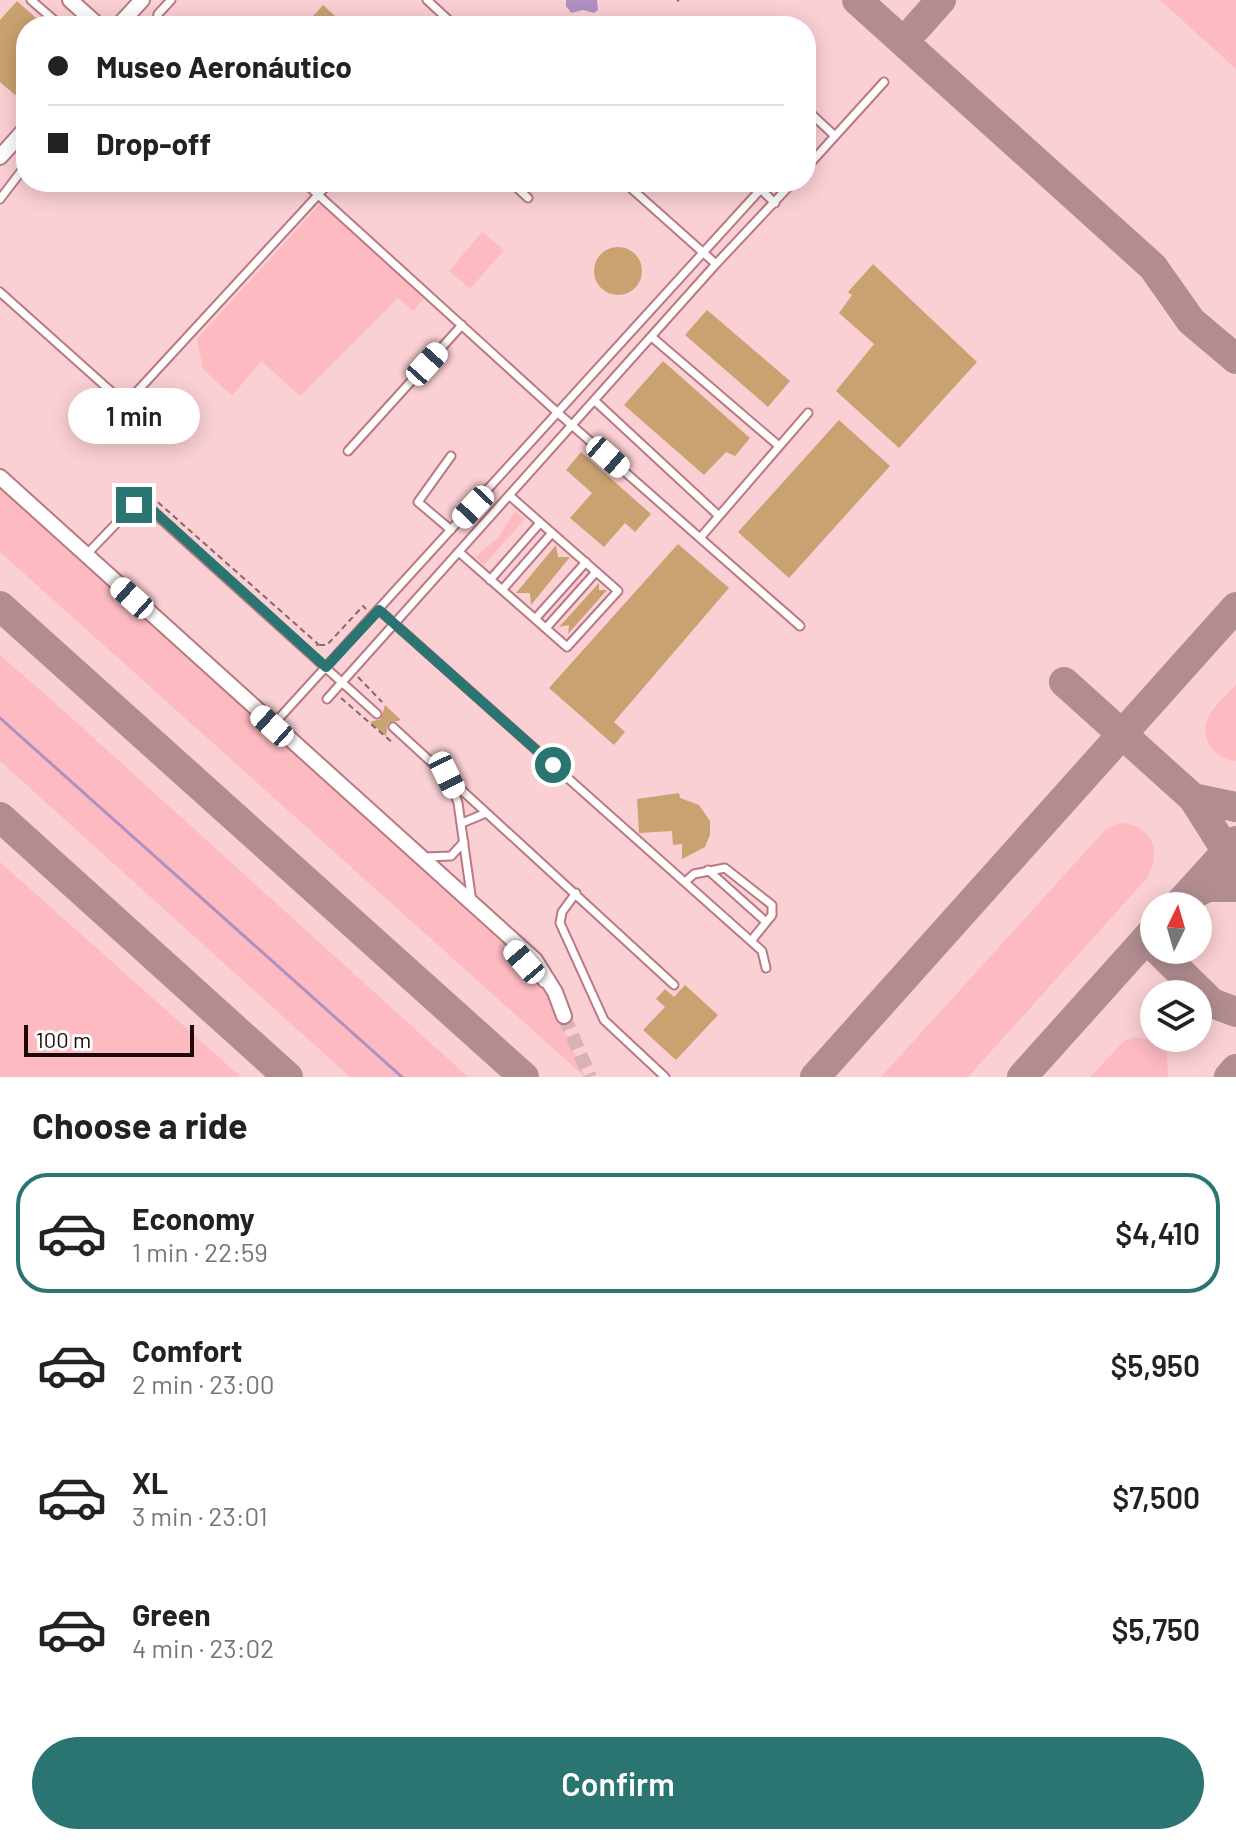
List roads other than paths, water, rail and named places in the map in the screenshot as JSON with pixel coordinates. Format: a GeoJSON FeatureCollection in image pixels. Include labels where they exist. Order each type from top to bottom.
{"type":"FeatureCollection","features":[{"type":"Feature","properties":{"kind":"street"},"geometry":{"type":"LineString","coordinates":[[70,0],[88,16]]}},
{"type":"Feature","properties":{"kind":"street"},"geometry":{"type":"LineString","coordinates":[[0,157],[16,139]]}},
{"type":"Feature","properties":{"kind":"street"},"geometry":{"type":"LineString","coordinates":[[0,477],[272,726],[535,960],[561,1007]]}},
{"type":"Feature","properties":{"kind":"lane"},"geometry":{"type":"LineString","coordinates":[[31,0],[49,16]]}},
{"type":"Feature","properties":{"kind":"lane"},"geometry":{"type":"LineString","coordinates":[[158,16],[171,0]]}},
{"type":"Feature","properties":{"kind":"lane"},"geometry":{"type":"LineString","coordinates":[[427,0],[444,16]]}},
{"type":"Feature","properties":{"kind":"lane"},"geometry":{"type":"LineString","coordinates":[[816,157],[884,82]]}},
{"type":"Feature","properties":{"kind":"lane"},"geometry":{"type":"LineString","coordinates":[[816,118],[835,136]]}},
{"type":"Feature","properties":{"kind":"lane"},"geometry":{"type":"LineString","coordinates":[[0,199],[16,178]]}},
{"type":"Feature","properties":{"kind":"lane"},"geometry":{"type":"LineString","coordinates":[[316,192],[558,413],[800,626]]}},
{"type":"Feature","properties":{"kind":"lane"},"geometry":{"type":"LineString","coordinates":[[0,292],[114,394],[131,398],[322,192]]}},
{"type":"Feature","properties":{"kind":"lane"},"geometry":{"type":"LineString","coordinates":[[522,192],[528,198]]}},
{"type":"Feature","properties":{"kind":"lane"},"geometry":{"type":"LineString","coordinates":[[635,192],[716,264]]}},
{"type":"Feature","properties":{"kind":"lane"},"geometry":{"type":"LineString","coordinates":[[272,726],[758,192]]}},
{"type":"Feature","properties":{"kind":"lane"},"geometry":{"type":"LineString","coordinates":[[764,192],[775,203]]}},
{"type":"Feature","properties":{"kind":"lane"},"geometry":{"type":"LineString","coordinates":[[327,699],[716,264],[784,192]]}},
{"type":"Feature","properties":{"kind":"lane"},"geometry":{"type":"LineString","coordinates":[[348,451],[462,325]]}},
{"type":"Feature","properties":{"kind":"lane"},"geometry":{"type":"LineString","coordinates":[[653,338],[779,446]]}},
{"type":"Feature","properties":{"kind":"lane"},"geometry":{"type":"LineString","coordinates":[[595,401],[719,516]]}},
{"type":"Feature","properties":{"kind":"lane"},"geometry":{"type":"LineString","coordinates":[[700,538],[808,413]]}},
{"type":"Feature","properties":{"kind":"lane"},"geometry":{"type":"LineString","coordinates":[[451,456],[418,502],[451,530]]}},
{"type":"Feature","properties":{"kind":"lane"},"geometry":{"type":"LineString","coordinates":[[459,552],[567,647],[618,591],[510,496]]}},
{"type":"Feature","properties":{"kind":"lane"},"geometry":{"type":"LineString","coordinates":[[85,556],[134,505],[143,503],[377,714]]}},
{"type":"Feature","properties":{"kind":"lane"},"geometry":{"type":"LineString","coordinates":[[490,580],[540,523]]}},
{"type":"Feature","properties":{"kind":"lane"},"geometry":{"type":"LineString","coordinates":[[502,590],[552,533]]}},
{"type":"Feature","properties":{"kind":"lane"},"geometry":{"type":"LineString","coordinates":[[535,619],[586,562]]}},
{"type":"Feature","properties":{"kind":"lane"},"geometry":{"type":"LineString","coordinates":[[546,628],[596,572]]}},
{"type":"Feature","properties":{"kind":"lane"},"geometry":{"type":"LineString","coordinates":[[379,610],[751,941],[765,954],[766,968]]}},
{"type":"Feature","properties":{"kind":"lane"},"geometry":{"type":"LineString","coordinates":[[393,727],[674,985]]}},
{"type":"Feature","properties":{"kind":"lane"},"geometry":{"type":"LineString","coordinates":[[447,775],[462,823],[472,902]]}},
{"type":"Feature","properties":{"kind":"lane"},"geometry":{"type":"LineString","coordinates":[[462,823],[486,813]]}},
{"type":"Feature","properties":{"kind":"lane"},"geometry":{"type":"LineString","coordinates":[[421,857],[445,858],[464,842]]}},
{"type":"Feature","properties":{"kind":"lane"},"geometry":{"type":"LineString","coordinates":[[685,882],[694,874],[720,867],[730,870],[772,905],[772,915],[751,941]]}},
{"type":"Feature","properties":{"kind":"lane"},"geometry":{"type":"LineString","coordinates":[[708,870],[766,922]]}},
{"type":"Feature","properties":{"kind":"lane"},"geometry":{"type":"LineString","coordinates":[[576,893],[562,912],[560,923],[598,1011],[612,1029],[665,1077]]}},
{"type":"Feature","properties":{"kind":"waterway"},"geometry":{"type":"LineString","coordinates":[[0,718],[402,1077]]}},
{"type":"Feature","properties":{"kind":"tunnel"},"geometry":{"type":"LineString","coordinates":[[564,1016],[590,1077]]}}]}
